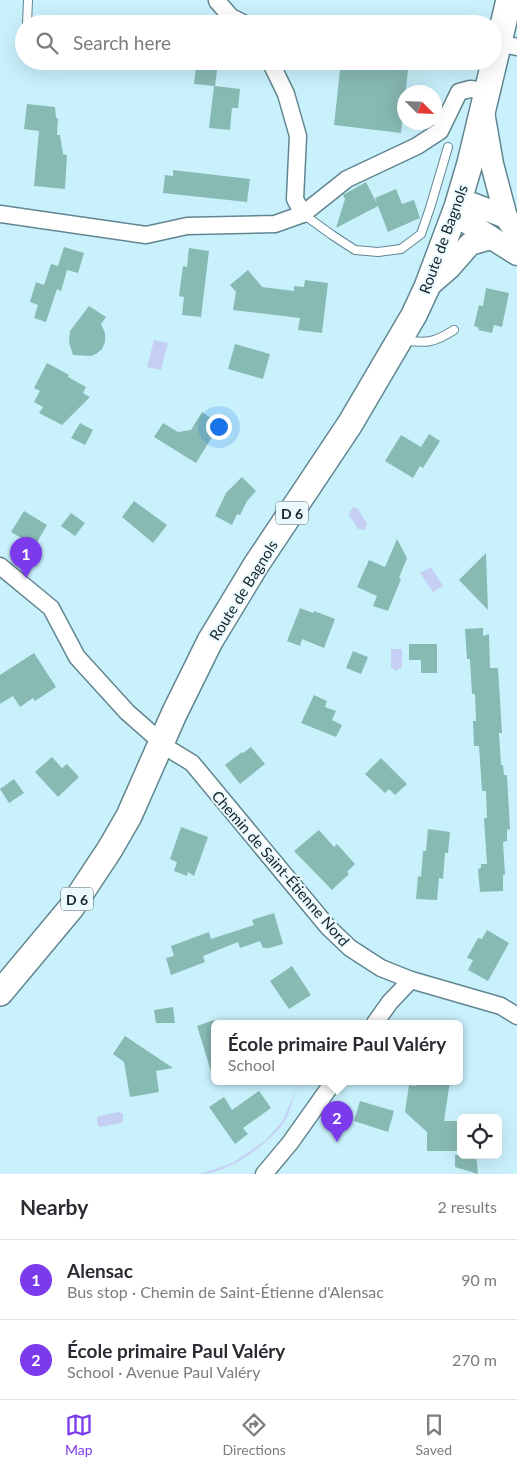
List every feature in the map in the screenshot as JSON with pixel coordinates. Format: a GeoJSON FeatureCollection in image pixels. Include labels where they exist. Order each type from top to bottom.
{"type":"FeatureCollection","features":[{"type":"Feature","properties":{"kind":"main road","name":"Route de Bagnols"},"geometry":{"type":"LineString","coordinates":[[502,60],[508,45],[509,0]]}},
{"type":"Feature","properties":{"kind":"main road","name":"Route de Bagnols"},"geometry":{"type":"LineString","coordinates":[[0,993],[71,908],[110,849],[129,816],[161,742],[210,641],[256,565],[304,496],[350,424],[400,340],[427,287],[457,206],[485,101],[498,70]]}},
{"type":"Feature","properties":{"kind":"street"},"geometry":{"type":"LineString","coordinates":[[217,1],[229,15]]}},
{"type":"Feature","properties":{"kind":"street"},"geometry":{"type":"LineString","coordinates":[[274,70],[286,94],[298,136],[295,199],[303,214]]}},
{"type":"Feature","properties":{"kind":"street"},"geometry":{"type":"LineString","coordinates":[[0,214],[146,235],[187,226],[276,224],[303,214],[347,180],[417,146],[440,131],[459,92],[470,89],[485,101],[492,164],[505,232],[517,254]]}},
{"type":"Feature","properties":{"kind":"street"},"geometry":{"type":"LineString","coordinates":[[457,206],[472,204],[505,232]]}},
{"type":"Feature","properties":{"kind":"street"},"geometry":{"type":"LineString","coordinates":[[427,287],[449,268],[470,244],[505,232]]}},
{"type":"Feature","properties":{"kind":"street","name":"Chemin de Saint-Étienne Nord"},"geometry":{"type":"LineString","coordinates":[[0,566],[51,608],[77,657],[127,712],[169,750],[192,763],[328,927],[350,948],[381,968],[411,980],[502,1006],[517,1016]]}},
{"type":"Feature","properties":{"kind":"street"},"geometry":{"type":"LineString","coordinates":[[377,1020],[390,1002],[411,980]]}},
{"type":"Feature","properties":{"kind":"street"},"geometry":{"type":"LineString","coordinates":[[264,1174],[290,1143],[331,1085]]}},
{"type":"Feature","properties":{"kind":"lane"},"geometry":{"type":"LineString","coordinates":[[27,15],[28,0]]}},
{"type":"Feature","properties":{"kind":"lane"},"geometry":{"type":"LineString","coordinates":[[303,214],[355,250],[378,252],[401,249],[421,234],[448,147]]}},
{"type":"Feature","properties":{"kind":"lane"},"geometry":{"type":"LineString","coordinates":[[400,340],[418,343],[437,340],[454,330]]}},
{"type":"Feature","properties":{"kind":"water"},"geometry":{"type":"Polygon","coordinates":[[[154,340],[168,343],[161,370],[147,367],[154,340]]]}},
{"type":"Feature","properties":{"kind":"water"},"geometry":{"type":"Polygon","coordinates":[[[354,507],[358,509],[367,524],[365,530],[358,529],[349,515],[354,507]]]}},
{"type":"Feature","properties":{"kind":"water"},"geometry":{"type":"Polygon","coordinates":[[[431,567],[443,586],[433,592],[420,573],[431,567]]]}},
{"type":"Feature","properties":{"kind":"water"},"geometry":{"type":"Polygon","coordinates":[[[391,649],[402,649],[402,668],[399,668],[397,671],[391,668],[391,649]]]}},
{"type":"Feature","properties":{"kind":"water"},"geometry":{"type":"Polygon","coordinates":[[[300,1085],[285,1121],[266,1142],[233,1164],[211,1173],[200,1174],[233,1163],[266,1140],[282,1122],[300,1085]]]}},
{"type":"Feature","properties":{"kind":"water"},"geometry":{"type":"Polygon","coordinates":[[[119,1112],[123,1114],[121,1123],[98,1126],[97,1118],[99,1116],[119,1112]]]}},
{"type":"Feature","properties":{"kind":"building"},"geometry":{"type":"Polygon","coordinates":[[[196,70],[217,70],[215,86],[240,89],[238,108],[232,108],[230,130],[209,128],[214,86],[194,84],[196,70]]]}},
{"type":"Feature","properties":{"kind":"building"},"geometry":{"type":"Polygon","coordinates":[[[340,70],[408,70],[406,85],[397,85],[397,130],[401,130],[401,133],[334,125],[340,70]]]}},
{"type":"Feature","properties":{"kind":"building"},"geometry":{"type":"Polygon","coordinates":[[[27,104],[55,107],[56,118],[58,118],[57,135],[60,135],[63,154],[67,155],[65,189],[34,186],[39,131],[24,129],[27,104]]]}},
{"type":"Feature","properties":{"kind":"building"},"geometry":{"type":"Polygon","coordinates":[[[173,170],[250,179],[247,202],[163,193],[165,175],[173,176],[173,170]]]}},
{"type":"Feature","properties":{"kind":"building"},"geometry":{"type":"Polygon","coordinates":[[[366,182],[377,204],[375,198],[396,189],[402,204],[414,200],[420,218],[388,232],[378,206],[336,228],[345,199],[343,195],[366,182]]]}},
{"type":"Feature","properties":{"kind":"building"},"geometry":{"type":"Polygon","coordinates":[[[64,247],[84,253],[78,273],[67,270],[61,291],[57,289],[46,322],[34,318],[38,305],[30,302],[36,282],[44,285],[51,264],[58,266],[64,247]]]}},
{"type":"Feature","properties":{"kind":"building"},"geometry":{"type":"Polygon","coordinates":[[[189,248],[209,251],[201,317],[182,315],[184,297],[179,296],[183,266],[187,267],[189,248]]]}},
{"type":"Feature","properties":{"kind":"building"},"geometry":{"type":"Polygon","coordinates":[[[248,270],[262,287],[294,291],[294,286],[304,287],[305,280],[328,283],[322,333],[298,330],[300,318],[233,310],[236,292],[230,285],[248,270]]]}},
{"type":"Feature","properties":{"kind":"building"},"geometry":{"type":"Polygon","coordinates":[[[486,288],[509,293],[502,327],[494,325],[492,333],[478,330],[479,328],[474,326],[479,305],[483,306],[486,288]]]}},
{"type":"Feature","properties":{"kind":"building"},"geometry":{"type":"Polygon","coordinates":[[[89,306],[106,317],[101,324],[105,333],[105,342],[102,349],[96,354],[91,356],[73,355],[69,342],[70,331],[89,306]]]}},
{"type":"Feature","properties":{"kind":"building"},"geometry":{"type":"Polygon","coordinates":[[[235,344],[270,354],[263,379],[228,369],[235,344]]]}},
{"type":"Feature","properties":{"kind":"building"},"geometry":{"type":"Polygon","coordinates":[[[47,363],[86,387],[83,393],[90,397],[62,425],[39,413],[43,407],[34,402],[40,391],[34,388],[47,363]]]}},
{"type":"Feature","properties":{"kind":"building"},"geometry":{"type":"Polygon","coordinates":[[[202,412],[220,424],[196,463],[154,437],[163,423],[178,432],[191,430],[202,412]]]}},
{"type":"Feature","properties":{"kind":"building"},"geometry":{"type":"Polygon","coordinates":[[[80,423],[93,430],[85,445],[71,438],[80,423]]]}},
{"type":"Feature","properties":{"kind":"building"},"geometry":{"type":"Polygon","coordinates":[[[429,434],[440,441],[423,468],[420,466],[413,478],[385,461],[401,435],[421,447],[429,434]]]}},
{"type":"Feature","properties":{"kind":"building"},"geometry":{"type":"Polygon","coordinates":[[[242,477],[256,491],[247,501],[240,515],[237,514],[232,525],[215,516],[226,493],[242,477]]]}},
{"type":"Feature","properties":{"kind":"building"},"geometry":{"type":"Polygon","coordinates":[[[134,501],[167,525],[153,543],[122,517],[134,501]]]}},
{"type":"Feature","properties":{"kind":"building"},"geometry":{"type":"Polygon","coordinates":[[[24,511],[47,525],[35,546],[11,532],[24,511]]]}},
{"type":"Feature","properties":{"kind":"building"},"geometry":{"type":"Polygon","coordinates":[[[71,513],[85,523],[75,536],[61,526],[71,513]]]}},
{"type":"Feature","properties":{"kind":"building"},"geometry":{"type":"Polygon","coordinates":[[[397,539],[407,558],[388,611],[373,606],[377,596],[357,587],[369,560],[385,567],[397,539]]]}},
{"type":"Feature","properties":{"kind":"building"},"geometry":{"type":"Polygon","coordinates":[[[486,553],[488,610],[459,580],[486,553]]]}},
{"type":"Feature","properties":{"kind":"building"},"geometry":{"type":"Polygon","coordinates":[[[300,608],[335,619],[324,648],[302,639],[300,646],[287,641],[300,608]]]}},
{"type":"Feature","properties":{"kind":"building"},"geometry":{"type":"Polygon","coordinates":[[[483,628],[483,636],[489,634],[490,668],[498,668],[502,733],[499,733],[501,765],[503,765],[504,775],[507,775],[510,829],[507,830],[507,841],[503,842],[505,875],[503,875],[503,891],[480,892],[478,869],[481,868],[481,864],[487,864],[484,818],[487,818],[486,791],[482,791],[479,746],[474,746],[473,721],[476,721],[475,694],[472,694],[470,659],[467,659],[465,629],[483,628]]]}},
{"type":"Feature","properties":{"kind":"building"},"geometry":{"type":"Polygon","coordinates":[[[409,644],[437,644],[437,673],[421,673],[421,660],[409,660],[409,644]]]}},
{"type":"Feature","properties":{"kind":"building"},"geometry":{"type":"Polygon","coordinates":[[[353,651],[368,657],[361,674],[346,668],[353,651]]]}},
{"type":"Feature","properties":{"kind":"building"},"geometry":{"type":"Polygon","coordinates":[[[34,653],[56,687],[35,701],[33,698],[20,707],[13,696],[0,704],[0,675],[34,653]]]}},
{"type":"Feature","properties":{"kind":"building"},"geometry":{"type":"Polygon","coordinates":[[[314,695],[327,701],[325,707],[336,711],[332,720],[342,725],[336,737],[301,723],[314,695]]]}},
{"type":"Feature","properties":{"kind":"building"},"geometry":{"type":"Polygon","coordinates":[[[251,747],[265,764],[240,784],[225,765],[251,747]]]}},
{"type":"Feature","properties":{"kind":"building"},"geometry":{"type":"Polygon","coordinates":[[[52,757],[62,768],[67,764],[79,777],[58,797],[35,772],[52,757]]]}},
{"type":"Feature","properties":{"kind":"building"},"geometry":{"type":"Polygon","coordinates":[[[381,758],[407,784],[395,795],[389,789],[385,793],[365,774],[381,758]]]}},
{"type":"Feature","properties":{"kind":"building"},"geometry":{"type":"Polygon","coordinates":[[[14,779],[24,793],[9,803],[0,789],[14,779]]]}},
{"type":"Feature","properties":{"kind":"building"},"geometry":{"type":"Polygon","coordinates":[[[181,827],[208,837],[194,876],[188,872],[187,876],[174,871],[177,862],[170,859],[181,827]]]}},
{"type":"Feature","properties":{"kind":"building"},"geometry":{"type":"Polygon","coordinates":[[[428,829],[450,832],[448,853],[445,853],[443,879],[439,878],[437,900],[416,899],[418,876],[421,877],[423,851],[426,851],[428,829]]]}},
{"type":"Feature","properties":{"kind":"building"},"geometry":{"type":"Polygon","coordinates":[[[319,830],[334,847],[337,844],[355,864],[347,872],[349,874],[332,890],[294,851],[319,830]]]}},
{"type":"Feature","properties":{"kind":"building"},"geometry":{"type":"Polygon","coordinates":[[[274,913],[283,944],[263,948],[260,941],[240,948],[238,942],[203,956],[205,962],[171,975],[166,958],[174,956],[171,946],[209,932],[211,939],[254,925],[252,920],[274,913]]]}},
{"type":"Feature","properties":{"kind":"building"},"geometry":{"type":"Polygon","coordinates":[[[487,930],[509,943],[488,981],[468,970],[473,960],[467,958],[478,938],[482,939],[487,930]]]}},
{"type":"Feature","properties":{"kind":"building"},"geometry":{"type":"Polygon","coordinates":[[[292,966],[311,995],[289,1009],[270,981],[292,966]]]}},
{"type":"Feature","properties":{"kind":"building"},"geometry":{"type":"Polygon","coordinates":[[[173,1007],[175,1023],[156,1023],[154,1010],[173,1007]]]}},
{"type":"Feature","properties":{"kind":"building"},"geometry":{"type":"Polygon","coordinates":[[[211,1021],[211,1071],[197,1026],[211,1021]]]}},
{"type":"Feature","properties":{"kind":"building"},"geometry":{"type":"Polygon","coordinates":[[[125,1036],[173,1068],[156,1071],[159,1092],[130,1097],[124,1062],[113,1054],[125,1036]]]}},
{"type":"Feature","properties":{"kind":"building"},"geometry":{"type":"Polygon","coordinates":[[[409,1085],[449,1085],[444,1121],[457,1121],[457,1151],[427,1151],[427,1132],[405,1112],[409,1085]]]}},
{"type":"Feature","properties":{"kind":"building"},"geometry":{"type":"Polygon","coordinates":[[[259,1091],[271,1108],[243,1128],[248,1134],[235,1144],[209,1107],[224,1097],[232,1110],[259,1091]]]}},
{"type":"Feature","properties":{"kind":"building"},"geometry":{"type":"Polygon","coordinates":[[[360,1101],[394,1111],[388,1132],[354,1121],[360,1101]]]}},
{"type":"Feature","properties":{"kind":"building"},"geometry":{"type":"Polygon","coordinates":[[[455,1155],[457,1155],[457,1159],[476,1159],[478,1174],[455,1167],[455,1155]]]}},
{"type":"Feature","properties":{"kind":"place","name":"Alensac"},"geometry":{"type":"Point","coordinates":[26,578]}},
{"type":"Feature","properties":{"kind":"place","name":"École primaire Paul Valéry"},"geometry":{"type":"Point","coordinates":[337,1142]}}]}
